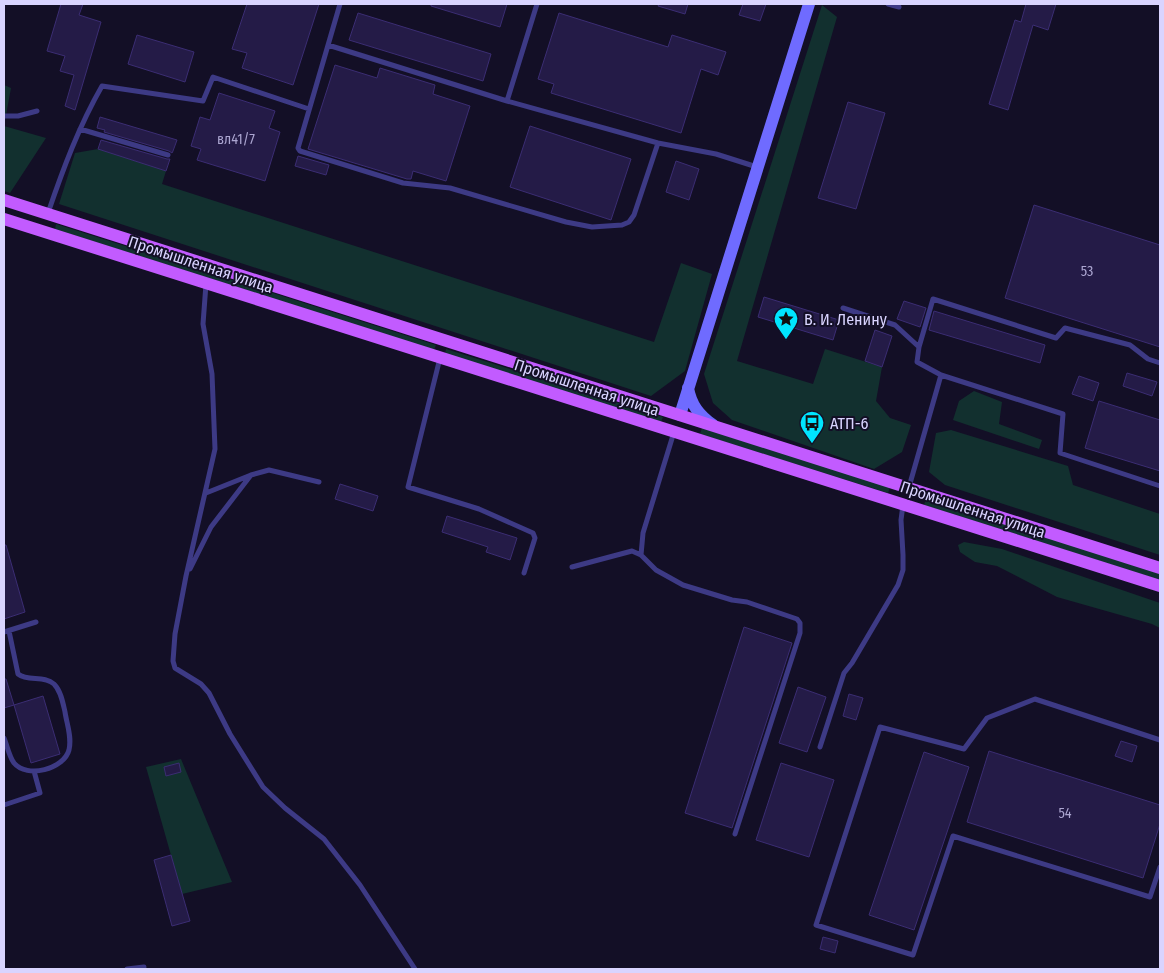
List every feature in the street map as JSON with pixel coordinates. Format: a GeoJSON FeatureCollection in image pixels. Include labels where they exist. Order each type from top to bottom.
{"type":"FeatureCollection","features":[{"type":"Feature","properties":{"kind":"main road","name":"Промышленная улица"},"geometry":{"type":"LineString","coordinates":[[4,200],[1160,568]]}},
{"type":"Feature","properties":{"kind":"main road"},"geometry":{"type":"LineString","coordinates":[[43,231],[48,214]]}},
{"type":"Feature","properties":{"kind":"main road","name":"Промышленная улица"},"geometry":{"type":"LineString","coordinates":[[4,219],[1160,586]]}},
{"type":"Feature","properties":{"kind":"main road"},"geometry":{"type":"LineString","coordinates":[[440,357],[445,340]]}},
{"type":"Feature","properties":{"kind":"main road"},"geometry":{"type":"LineString","coordinates":[[674,432],[680,415]]}},
{"type":"Feature","properties":{"kind":"main road"},"geometry":{"type":"LineString","coordinates":[[903,504],[908,488]]}},
{"type":"Feature","properties":{"kind":"street","name":"Промышленная улица"},"geometry":{"type":"LineString","coordinates":[[680,415],[809,4]]}},
{"type":"Feature","properties":{"kind":"street"},"geometry":{"type":"LineString","coordinates":[[688,388],[694,407],[702,418],[714,426]]}},
{"type":"Feature","properties":{"kind":"lane"},"geometry":{"type":"LineString","coordinates":[[340,4],[298,148],[300,151],[403,183],[450,188],[566,222],[592,227],[622,225],[629,222],[634,215],[658,143]]}},
{"type":"Feature","properties":{"kind":"lane"},"geometry":{"type":"LineString","coordinates":[[507,100],[537,4]]}},
{"type":"Feature","properties":{"kind":"lane"},"geometry":{"type":"LineString","coordinates":[[888,4],[899,7]]}},
{"type":"Feature","properties":{"kind":"lane"},"geometry":{"type":"LineString","coordinates":[[328,44],[507,100],[658,143],[716,154],[757,168]]}},
{"type":"Feature","properties":{"kind":"lane"},"geometry":{"type":"LineString","coordinates":[[48,214],[74,140],[102,86],[203,101],[213,77],[309,108]]}},
{"type":"Feature","properties":{"kind":"lane"},"geometry":{"type":"LineString","coordinates":[[4,116],[18,116],[37,111]]}},
{"type":"Feature","properties":{"kind":"lane"},"geometry":{"type":"LineString","coordinates":[[80,129],[168,155]]}},
{"type":"Feature","properties":{"kind":"lane"},"geometry":{"type":"LineString","coordinates":[[206,283],[203,324],[212,374],[215,449],[186,576],[175,634],[173,661],[176,668],[201,684],[209,693],[230,734],[263,787],[285,808],[324,839],[360,885],[415,969]]}},
{"type":"Feature","properties":{"kind":"lane"},"geometry":{"type":"LineString","coordinates":[[1160,363],[1148,359],[1130,345],[1065,328],[1056,338],[933,299],[919,347],[917,362],[941,375],[1062,414],[1060,453],[1160,486]]}},
{"type":"Feature","properties":{"kind":"lane"},"geometry":{"type":"LineString","coordinates":[[843,308],[895,325],[919,347]]}},
{"type":"Feature","properties":{"kind":"lane"},"geometry":{"type":"LineString","coordinates":[[440,357],[408,487],[479,509],[533,533],[535,538],[524,573]]}},
{"type":"Feature","properties":{"kind":"lane"},"geometry":{"type":"LineString","coordinates":[[908,488],[941,375]]}},
{"type":"Feature","properties":{"kind":"lane"},"geometry":{"type":"LineString","coordinates":[[641,555],[643,534],[674,432]]}},
{"type":"Feature","properties":{"kind":"lane"},"geometry":{"type":"LineString","coordinates":[[206,493],[269,470],[319,482]]}},
{"type":"Feature","properties":{"kind":"lane"},"geometry":{"type":"LineString","coordinates":[[186,576],[212,527],[251,475]]}},
{"type":"Feature","properties":{"kind":"lane"},"geometry":{"type":"LineString","coordinates":[[820,747],[844,673],[852,664],[898,585],[904,555],[901,520],[903,504]]}},
{"type":"Feature","properties":{"kind":"lane"},"geometry":{"type":"LineString","coordinates":[[572,567],[632,551],[641,555],[656,570],[683,584],[732,600],[747,602],[797,619],[800,623],[800,633],[735,834]]}},
{"type":"Feature","properties":{"kind":"lane"},"geometry":{"type":"LineString","coordinates":[[4,738],[14,763],[22,769],[34,771],[52,767],[62,761],[69,752],[70,736],[61,695],[54,684],[47,680],[23,678],[18,674],[6,632],[36,622]]}},
{"type":"Feature","properties":{"kind":"lane"},"geometry":{"type":"LineString","coordinates":[[1160,740],[1035,699],[987,718],[964,749],[880,727],[816,925],[913,954],[953,836],[1150,897],[1160,867]]}},
{"type":"Feature","properties":{"kind":"lane"},"geometry":{"type":"LineString","coordinates":[[4,805],[40,793],[34,771]]}},
{"type":"Feature","properties":{"kind":"lane"},"geometry":{"type":"LineString","coordinates":[[127,969],[144,967]]}},
{"type":"Feature","properties":{"kind":"green space"},"geometry":{"type":"Polygon","coordinates":[[[822,5],[837,17],[737,361],[813,384],[825,349],[882,367],[876,401],[890,418],[911,425],[902,452],[874,469],[732,420],[713,403],[704,374],[822,5]]]}},
{"type":"Feature","properties":{"kind":"green space"},"geometry":{"type":"Polygon","coordinates":[[[4,85],[11,88],[4,126],[4,85]]]}},
{"type":"Feature","properties":{"kind":"green space"},"geometry":{"type":"Polygon","coordinates":[[[4,126],[46,138],[10,193],[4,191],[4,126]]]}},
{"type":"Feature","properties":{"kind":"green space"},"geometry":{"type":"Polygon","coordinates":[[[98,149],[166,171],[162,184],[654,342],[681,263],[712,274],[685,371],[651,396],[59,204],[75,153],[98,149]]]}},
{"type":"Feature","properties":{"kind":"green space"},"geometry":{"type":"Polygon","coordinates":[[[56,224],[436,345],[434,350],[55,229],[56,224]]]}},
{"type":"Feature","properties":{"kind":"green space"},"geometry":{"type":"Polygon","coordinates":[[[446,349],[663,417],[661,422],[445,354],[446,349]]]}},
{"type":"Feature","properties":{"kind":"green space"},"geometry":{"type":"Polygon","coordinates":[[[974,391],[1002,402],[999,424],[1042,440],[1039,449],[953,420],[959,401],[974,391]]]}},
{"type":"Feature","properties":{"kind":"green space"},"geometry":{"type":"Polygon","coordinates":[[[702,428],[890,487],[888,493],[700,434],[702,428]]]}},
{"type":"Feature","properties":{"kind":"green space"},"geometry":{"type":"Polygon","coordinates":[[[951,430],[1068,466],[1073,485],[1160,514],[1160,555],[945,485],[929,472],[936,433],[951,430]]]}},
{"type":"Feature","properties":{"kind":"green space"},"geometry":{"type":"Polygon","coordinates":[[[926,499],[1160,573],[1160,580],[924,505],[926,499]]]}},
{"type":"Feature","properties":{"kind":"green space"},"geometry":{"type":"Polygon","coordinates":[[[964,542],[1002,549],[1160,603],[1160,628],[1152,624],[1057,597],[997,566],[975,562],[960,552],[958,545],[964,542]]]}},
{"type":"Feature","properties":{"kind":"green space"},"geometry":{"type":"Polygon","coordinates":[[[181,759],[232,882],[182,894],[146,767],[181,759]]]}},
{"type":"Feature","properties":{"kind":"building"},"geometry":{"type":"Polygon","coordinates":[[[61,4],[83,4],[79,15],[101,22],[75,110],[65,106],[74,75],[60,71],[65,56],[47,51],[61,4]]]}},
{"type":"Feature","properties":{"kind":"building"},"geometry":{"type":"Polygon","coordinates":[[[247,4],[319,4],[293,85],[242,68],[247,53],[232,49],[247,4]]]}},
{"type":"Feature","properties":{"kind":"building"},"geometry":{"type":"Polygon","coordinates":[[[431,4],[507,4],[500,27],[431,6],[431,4]]]}},
{"type":"Feature","properties":{"kind":"building"},"geometry":{"type":"Polygon","coordinates":[[[659,4],[688,4],[685,14],[658,6],[659,4]]]}},
{"type":"Feature","properties":{"kind":"building"},"geometry":{"type":"Polygon","coordinates":[[[743,4],[766,4],[760,21],[739,15],[743,4]]]}},
{"type":"Feature","properties":{"kind":"building"},"geometry":{"type":"Polygon","coordinates":[[[1026,4],[1056,4],[1048,30],[1033,25],[1008,110],[989,104],[1015,20],[1021,22],[1026,4]]]}},
{"type":"Feature","properties":{"kind":"building"},"geometry":{"type":"Polygon","coordinates":[[[358,13],[491,54],[483,81],[349,40],[358,13]]]}},
{"type":"Feature","properties":{"kind":"building"},"geometry":{"type":"Polygon","coordinates":[[[559,13],[668,47],[672,35],[726,52],[718,75],[701,69],[681,133],[551,93],[554,84],[538,79],[559,13]]]}},
{"type":"Feature","properties":{"kind":"building"},"geometry":{"type":"Polygon","coordinates":[[[137,35],[194,52],[185,82],[128,64],[137,35]]]}},
{"type":"Feature","properties":{"kind":"building"},"geometry":{"type":"Polygon","coordinates":[[[335,65],[377,78],[380,68],[435,85],[433,94],[470,106],[446,181],[413,171],[411,179],[407,179],[308,149],[335,65]]]}},
{"type":"Feature","properties":{"kind":"building"},"geometry":{"type":"Polygon","coordinates":[[[219,93],[275,111],[269,128],[280,132],[265,181],[197,160],[201,149],[191,146],[200,117],[210,120],[219,93]]]}},
{"type":"Feature","properties":{"kind":"building"},"geometry":{"type":"Polygon","coordinates":[[[848,102],[885,113],[856,209],[818,198],[848,102]]]}},
{"type":"Feature","properties":{"kind":"building"},"geometry":{"type":"Polygon","coordinates":[[[100,117],[177,140],[173,151],[172,153],[104,132],[105,130],[97,128],[100,117]]]}},
{"type":"Feature","properties":{"kind":"building"},"geometry":{"type":"Polygon","coordinates":[[[530,126],[631,159],[611,220],[510,187],[530,126]]]}},
{"type":"Feature","properties":{"kind":"building"},"geometry":{"type":"Polygon","coordinates":[[[101,140],[170,159],[166,171],[98,149],[101,140]]]}},
{"type":"Feature","properties":{"kind":"building"},"geometry":{"type":"Polygon","coordinates":[[[298,156],[329,165],[326,175],[295,166],[298,156]]]}},
{"type":"Feature","properties":{"kind":"building"},"geometry":{"type":"Polygon","coordinates":[[[676,161],[699,169],[689,200],[666,192],[676,161]]]}},
{"type":"Feature","properties":{"kind":"building"},"geometry":{"type":"Polygon","coordinates":[[[1034,205],[1160,245],[1160,347],[1005,298],[1034,205]]]}},
{"type":"Feature","properties":{"kind":"building"},"geometry":{"type":"Polygon","coordinates":[[[764,297],[839,320],[833,340],[758,317],[764,297]]]}},
{"type":"Feature","properties":{"kind":"building"},"geometry":{"type":"Polygon","coordinates":[[[904,301],[926,308],[920,327],[897,319],[904,301]]]}},
{"type":"Feature","properties":{"kind":"building"},"geometry":{"type":"Polygon","coordinates":[[[934,311],[1045,345],[1040,363],[929,330],[934,311]]]}},
{"type":"Feature","properties":{"kind":"building"},"geometry":{"type":"Polygon","coordinates":[[[875,330],[892,336],[882,367],[865,361],[875,330]]]}},
{"type":"Feature","properties":{"kind":"building"},"geometry":{"type":"Polygon","coordinates":[[[1127,373],[1157,382],[1152,396],[1123,386],[1127,373]]]}},
{"type":"Feature","properties":{"kind":"building"},"geometry":{"type":"Polygon","coordinates":[[[1079,376],[1099,383],[1093,401],[1072,394],[1079,376]]]}},
{"type":"Feature","properties":{"kind":"building"},"geometry":{"type":"Polygon","coordinates":[[[1099,401],[1160,420],[1160,471],[1085,448],[1099,401]]]}},
{"type":"Feature","properties":{"kind":"building"},"geometry":{"type":"Polygon","coordinates":[[[340,484],[378,496],[373,511],[335,499],[340,484]]]}},
{"type":"Feature","properties":{"kind":"building"},"geometry":{"type":"Polygon","coordinates":[[[447,516],[517,538],[510,560],[486,552],[488,547],[442,532],[447,516]]]}},
{"type":"Feature","properties":{"kind":"building"},"geometry":{"type":"Polygon","coordinates":[[[4,545],[6,545],[25,612],[4,619],[4,545]]]}},
{"type":"Feature","properties":{"kind":"building"},"geometry":{"type":"Polygon","coordinates":[[[744,627],[792,643],[732,828],[685,813],[744,627]]]}},
{"type":"Feature","properties":{"kind":"building"},"geometry":{"type":"Polygon","coordinates":[[[4,679],[6,679],[14,705],[4,708],[4,679]]]}},
{"type":"Feature","properties":{"kind":"building"},"geometry":{"type":"Polygon","coordinates":[[[798,687],[826,697],[807,752],[779,743],[798,687]]]}},
{"type":"Feature","properties":{"kind":"building"},"geometry":{"type":"Polygon","coordinates":[[[849,694],[863,698],[856,720],[843,716],[849,694]]]}},
{"type":"Feature","properties":{"kind":"building"},"geometry":{"type":"Polygon","coordinates":[[[43,696],[60,754],[31,763],[14,705],[43,696]]]}},
{"type":"Feature","properties":{"kind":"building"},"geometry":{"type":"Polygon","coordinates":[[[1121,741],[1137,746],[1132,762],[1115,756],[1121,741]]]}},
{"type":"Feature","properties":{"kind":"building"},"geometry":{"type":"Polygon","coordinates":[[[989,751],[1160,805],[1160,824],[1143,878],[967,822],[989,751]]]}},
{"type":"Feature","properties":{"kind":"building"},"geometry":{"type":"Polygon","coordinates":[[[924,752],[969,767],[914,930],[869,915],[924,752]]]}},
{"type":"Feature","properties":{"kind":"building"},"geometry":{"type":"Polygon","coordinates":[[[179,763],[181,772],[166,776],[164,767],[179,763]]]}},
{"type":"Feature","properties":{"kind":"building"},"geometry":{"type":"Polygon","coordinates":[[[781,763],[834,780],[809,857],[756,840],[781,763]]]}},
{"type":"Feature","properties":{"kind":"building"},"geometry":{"type":"Polygon","coordinates":[[[171,855],[190,921],[172,926],[154,860],[171,855]]]}},
{"type":"Feature","properties":{"kind":"building"},"geometry":{"type":"Polygon","coordinates":[[[823,937],[838,941],[835,953],[820,949],[823,937]]]}},
{"type":"Feature","properties":{"kind":"place","name":"В. И. Ленину"},"geometry":{"type":"Point","coordinates":[786,340]}},
{"type":"Feature","properties":{"kind":"place","name":"АТП-6"},"geometry":{"type":"Point","coordinates":[812,444]}}]}
